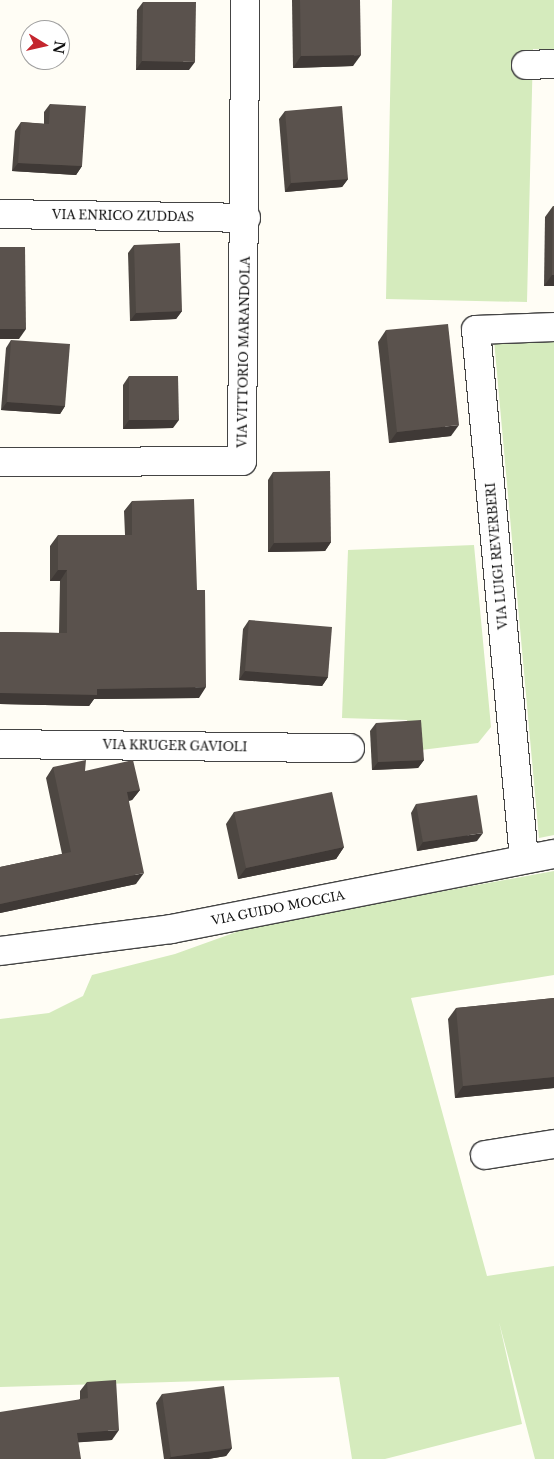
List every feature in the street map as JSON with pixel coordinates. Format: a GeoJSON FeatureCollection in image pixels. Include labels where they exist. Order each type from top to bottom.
{"type":"FeatureCollection","features":[{"type":"Feature","properties":{"kind":"street","name":"VIA VITTORIO MARANDOLA"},"geometry":{"type":"LineString","coordinates":[[0,462],[242,461],[246,218],[246,0]]}},
{"type":"Feature","properties":{"kind":"street"},"geometry":{"type":"LineString","coordinates":[[526,65],[554,64]]}},
{"type":"Feature","properties":{"kind":"street","name":"VIA ENRICO ZUDDAS"},"geometry":{"type":"LineString","coordinates":[[0,214],[246,218]]}},
{"type":"Feature","properties":{"kind":"street","name":"VIA LUIGI REVERBERI"},"geometry":{"type":"LineString","coordinates":[[524,859],[476,330],[554,326]]}},
{"type":"Feature","properties":{"kind":"street","name":"VIA KRUGER GAVIOLI"},"geometry":{"type":"LineString","coordinates":[[0,744],[350,748]]}},
{"type":"Feature","properties":{"kind":"street","name":"VIA GUIDO MOCCIA"},"geometry":{"type":"LineString","coordinates":[[0,950],[170,929],[554,854]]}},
{"type":"Feature","properties":{"kind":"street"},"geometry":{"type":"LineString","coordinates":[[485,1155],[554,1144]]}},
{"type":"Feature","properties":{"kind":"green space"},"geometry":{"type":"Polygon","coordinates":[[[392,0],[554,0],[554,50],[533,49],[527,302],[386,299],[392,0]]]}},
{"type":"Feature","properties":{"kind":"green space"},"geometry":{"type":"Polygon","coordinates":[[[554,339],[554,835],[539,838],[494,340],[554,339]]]}},
{"type":"Feature","properties":{"kind":"green space"},"geometry":{"type":"Polygon","coordinates":[[[474,545],[491,727],[478,743],[413,751],[407,720],[342,718],[348,550],[474,545]]]}},
{"type":"Feature","properties":{"kind":"green space"},"geometry":{"type":"Polygon","coordinates":[[[554,871],[554,975],[411,998],[487,1276],[554,1266],[554,1459],[535,1459],[499,1322],[522,1424],[385,1459],[352,1459],[339,1377],[0,1387],[0,1019],[49,1013],[83,996],[92,975],[175,954],[253,926],[554,871]]]}},
{"type":"Feature","properties":{"kind":"building"},"geometry":{"type":"Polygon","coordinates":[[[300,0],[360,0],[361,55],[301,56],[300,0]]]}},
{"type":"Feature","properties":{"kind":"building"},"geometry":{"type":"Polygon","coordinates":[[[143,2],[196,2],[195,62],[142,61],[143,2]]]}},
{"type":"Feature","properties":{"kind":"building"},"geometry":{"type":"Polygon","coordinates":[[[50,104],[86,106],[82,166],[18,163],[21,122],[49,124],[50,104]]]}},
{"type":"Feature","properties":{"kind":"building"},"geometry":{"type":"Polygon","coordinates":[[[342,106],[348,179],[291,183],[285,111],[342,106]]]}},
{"type":"Feature","properties":{"kind":"building"},"geometry":{"type":"Polygon","coordinates":[[[553,206],[554,275],[552,275],[553,206]]]}},
{"type":"Feature","properties":{"kind":"building"},"geometry":{"type":"Polygon","coordinates":[[[180,243],[182,311],[136,313],[134,245],[180,243]]]}},
{"type":"Feature","properties":{"kind":"building"},"geometry":{"type":"Polygon","coordinates":[[[0,247],[25,247],[26,329],[0,329],[0,247]]]}},
{"type":"Feature","properties":{"kind":"building"},"geometry":{"type":"Polygon","coordinates":[[[448,324],[459,425],[397,432],[386,330],[448,324]]]}},
{"type":"Feature","properties":{"kind":"building"},"geometry":{"type":"Polygon","coordinates":[[[11,340],[70,344],[65,406],[7,402],[11,340]]]}},
{"type":"Feature","properties":{"kind":"building"},"geometry":{"type":"Polygon","coordinates":[[[129,376],[178,376],[179,420],[129,420],[129,376]]]}},
{"type":"Feature","properties":{"kind":"building"},"geometry":{"type":"Polygon","coordinates":[[[330,471],[331,542],[274,543],[273,472],[330,471]]]}},
{"type":"Feature","properties":{"kind":"building"},"geometry":{"type":"Polygon","coordinates":[[[194,499],[197,590],[205,590],[206,687],[97,689],[97,695],[0,693],[0,632],[67,633],[67,570],[58,570],[58,535],[132,535],[132,501],[194,499]]]}},
{"type":"Feature","properties":{"kind":"building"},"geometry":{"type":"Polygon","coordinates":[[[249,620],[332,627],[328,677],[245,671],[249,620]]]}},
{"type":"Feature","properties":{"kind":"building"},"geometry":{"type":"Polygon","coordinates":[[[421,720],[424,760],[378,762],[376,723],[421,720]]]}},
{"type":"Feature","properties":{"kind":"building"},"geometry":{"type":"Polygon","coordinates":[[[86,760],[85,771],[133,760],[140,790],[127,792],[144,873],[0,904],[0,867],[71,852],[53,767],[86,760]]]}},
{"type":"Feature","properties":{"kind":"building"},"geometry":{"type":"Polygon","coordinates":[[[332,792],[344,847],[246,868],[234,812],[332,792]]]}},
{"type":"Feature","properties":{"kind":"building"},"geometry":{"type":"Polygon","coordinates":[[[477,795],[483,833],[423,842],[416,804],[477,795]]]}},
{"type":"Feature","properties":{"kind":"building"},"geometry":{"type":"Polygon","coordinates":[[[554,998],[554,1077],[463,1086],[456,1008],[554,998]]]}},
{"type":"Feature","properties":{"kind":"building"},"geometry":{"type":"Polygon","coordinates":[[[116,1380],[119,1430],[77,1433],[81,1459],[0,1459],[0,1412],[88,1398],[87,1382],[116,1380]]]}},
{"type":"Feature","properties":{"kind":"building"},"geometry":{"type":"Polygon","coordinates":[[[224,1386],[232,1448],[171,1457],[162,1394],[224,1386]]]}}]}
